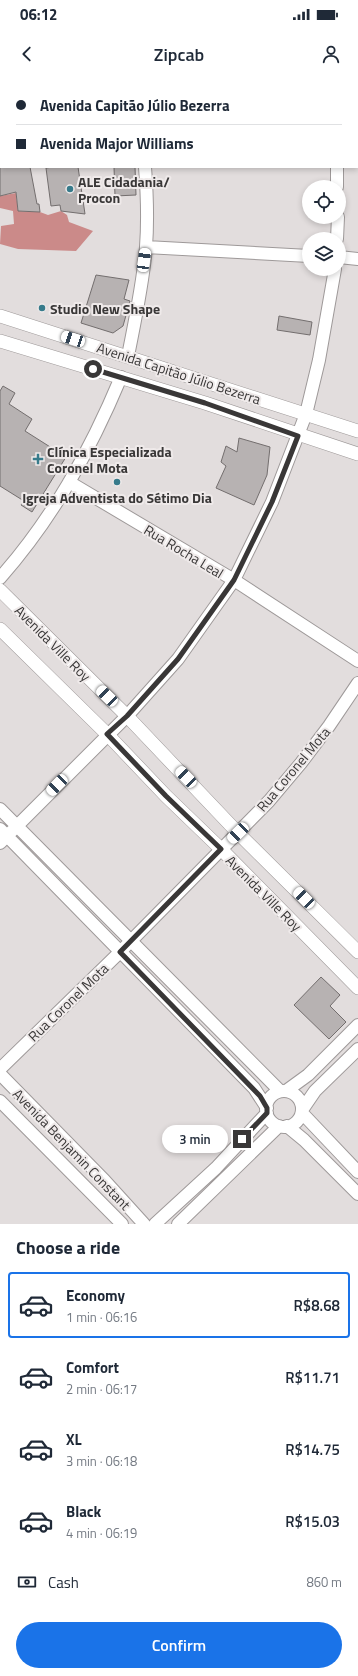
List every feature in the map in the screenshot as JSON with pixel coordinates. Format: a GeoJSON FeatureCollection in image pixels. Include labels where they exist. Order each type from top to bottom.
{"type":"FeatureCollection","features":[{"type":"Feature","properties":{"kind":"main road","name":"Avenida Capitão Júlio Bezerra"},"geometry":{"type":"LineString","coordinates":[[0,316],[358,431]]}},
{"type":"Feature","properties":{"kind":"main road","name":"Avenida Capitão Júlio Bezerra"},"geometry":{"type":"LineString","coordinates":[[0,341],[205,403],[298,436],[358,454]]}},
{"type":"Feature","properties":{"kind":"main road","name":"Avenida Ville Roy"},"geometry":{"type":"LineString","coordinates":[[0,590],[127,716],[238,833],[358,952]]}},
{"type":"Feature","properties":{"kind":"main road","name":"Avenida Ville Roy"},"geometry":{"type":"LineString","coordinates":[[0,629],[107,734],[166,796],[221,849],[358,988]]}},
{"type":"Feature","properties":{"kind":"street"},"geometry":{"type":"LineString","coordinates":[[128,356],[139,298],[146,247],[147,191],[145,168]]}},
{"type":"Feature","properties":{"kind":"street"},"geometry":{"type":"LineString","coordinates":[[337,168],[337,180]]}},
{"type":"Feature","properties":{"kind":"street"},"geometry":{"type":"LineString","coordinates":[[146,247],[302,256]]}},
{"type":"Feature","properties":{"kind":"street"},"geometry":{"type":"LineString","coordinates":[[346,258],[358,259]]}},
{"type":"Feature","properties":{"kind":"street"},"geometry":{"type":"LineString","coordinates":[[333,276],[319,360],[306,414],[272,502],[234,580],[178,659],[127,716],[107,734],[17,825],[2,836],[120,952],[254,1088],[274,1123],[283,1126],[304,1140],[358,1194]]}},
{"type":"Feature","properties":{"kind":"street"},"geometry":{"type":"LineString","coordinates":[[0,578],[25,550],[49,516],[104,416],[120,377]]}},
{"type":"Feature","properties":{"kind":"street","name":"Rua Rocha Leal"},"geometry":{"type":"LineString","coordinates":[[69,482],[234,580],[358,661]]}},
{"type":"Feature","properties":{"kind":"street","name":"Rua Coronel Mota"},"geometry":{"type":"LineString","coordinates":[[0,1069],[120,952],[269,801],[301,763],[358,683]]}},
{"type":"Feature","properties":{"kind":"street"},"geometry":{"type":"LineString","coordinates":[[0,809],[130,941],[283,1091],[296,1095],[299,1099],[302,1111],[358,1172]]}},
{"type":"Feature","properties":{"kind":"street"},"geometry":{"type":"LineString","coordinates":[[155,1224],[216,1168],[267,1110],[271,1097],[308,1075],[358,1025]]}},
{"type":"Feature","properties":{"kind":"street"},"geometry":{"type":"LineString","coordinates":[[178,1224],[283,1126],[297,1122],[315,1090],[358,1049]]}},
{"type":"Feature","properties":{"kind":"street","name":"Avenida Benjamin Constant"},"geometry":{"type":"LineString","coordinates":[[0,1074],[144,1224]]}},
{"type":"Feature","properties":{"kind":"street","name":"Avenida Benjamin Constant"},"geometry":{"type":"LineString","coordinates":[[0,1101],[122,1224]]}},
{"type":"Feature","properties":{"kind":"shaded area"},"geometry":{"type":"Polygon","coordinates":[[[16,193],[18,211],[40,212],[48,215],[61,211],[67,215],[69,222],[93,231],[76,251],[18,249],[0,244],[1,226],[14,224],[13,211],[0,208],[0,196],[16,193]]]}},
{"type":"Feature","properties":{"kind":"building"},"geometry":{"type":"Polygon","coordinates":[[[0,168],[30,168],[40,212],[18,211],[16,192],[0,196],[0,168]]]}},
{"type":"Feature","properties":{"kind":"building","name":"ALE Cidadania/ Procon"},"geometry":{"type":"Polygon","coordinates":[[[46,168],[78,168],[85,214],[61,211],[60,205],[51,206],[46,168]]]}},
{"type":"Feature","properties":{"kind":"building"},"geometry":{"type":"Polygon","coordinates":[[[114,168],[135,168],[136,195],[115,196],[114,168]]]}},
{"type":"Feature","properties":{"kind":"building"},"geometry":{"type":"Polygon","coordinates":[[[96,275],[129,280],[124,299],[130,301],[123,326],[113,333],[81,323],[96,275]]]}},
{"type":"Feature","properties":{"kind":"building"},"geometry":{"type":"Polygon","coordinates":[[[279,316],[312,322],[310,335],[277,330],[279,316]]]}},
{"type":"Feature","properties":{"kind":"building"},"geometry":{"type":"Polygon","coordinates":[[[3,386],[15,393],[9,404],[32,419],[25,431],[66,457],[32,512],[21,505],[24,501],[0,486],[0,391],[3,386]]]}},
{"type":"Feature","properties":{"kind":"building"},"geometry":{"type":"Polygon","coordinates":[[[239,438],[270,447],[267,475],[254,505],[216,488],[226,466],[221,462],[226,446],[237,452],[239,438]]]}},
{"type":"Feature","properties":{"kind":"building"},"geometry":{"type":"Polygon","coordinates":[[[321,977],[340,995],[330,1006],[346,1022],[329,1039],[294,1005],[321,977]]]}},
{"type":"Feature","properties":{"kind":"place","name":"ALE Cidadania/ Procon"},"geometry":{"type":"Point","coordinates":[70,189]}},
{"type":"Feature","properties":{"kind":"place","name":"Studio New Shape"},"geometry":{"type":"Point","coordinates":[42,308]}},
{"type":"Feature","properties":{"kind":"place","name":"Clínica Especializada Coronel Mota"},"geometry":{"type":"Point","coordinates":[38,459]}},
{"type":"Feature","properties":{"kind":"place","name":"Igreja Adventista do Sétimo Dia"},"geometry":{"type":"Point","coordinates":[117,482]}},
{"type":"Feature","properties":{"kind":"route"},"geometry":{"type":"LineString","coordinates":[[93,369],[205,403],[298,436],[284,475],[234,580],[178,659],[127,716],[107,734],[166,796],[221,849],[120,952],[254,1088],[260,1096],[267,1108],[267,1113],[242,1139]]}}]}
